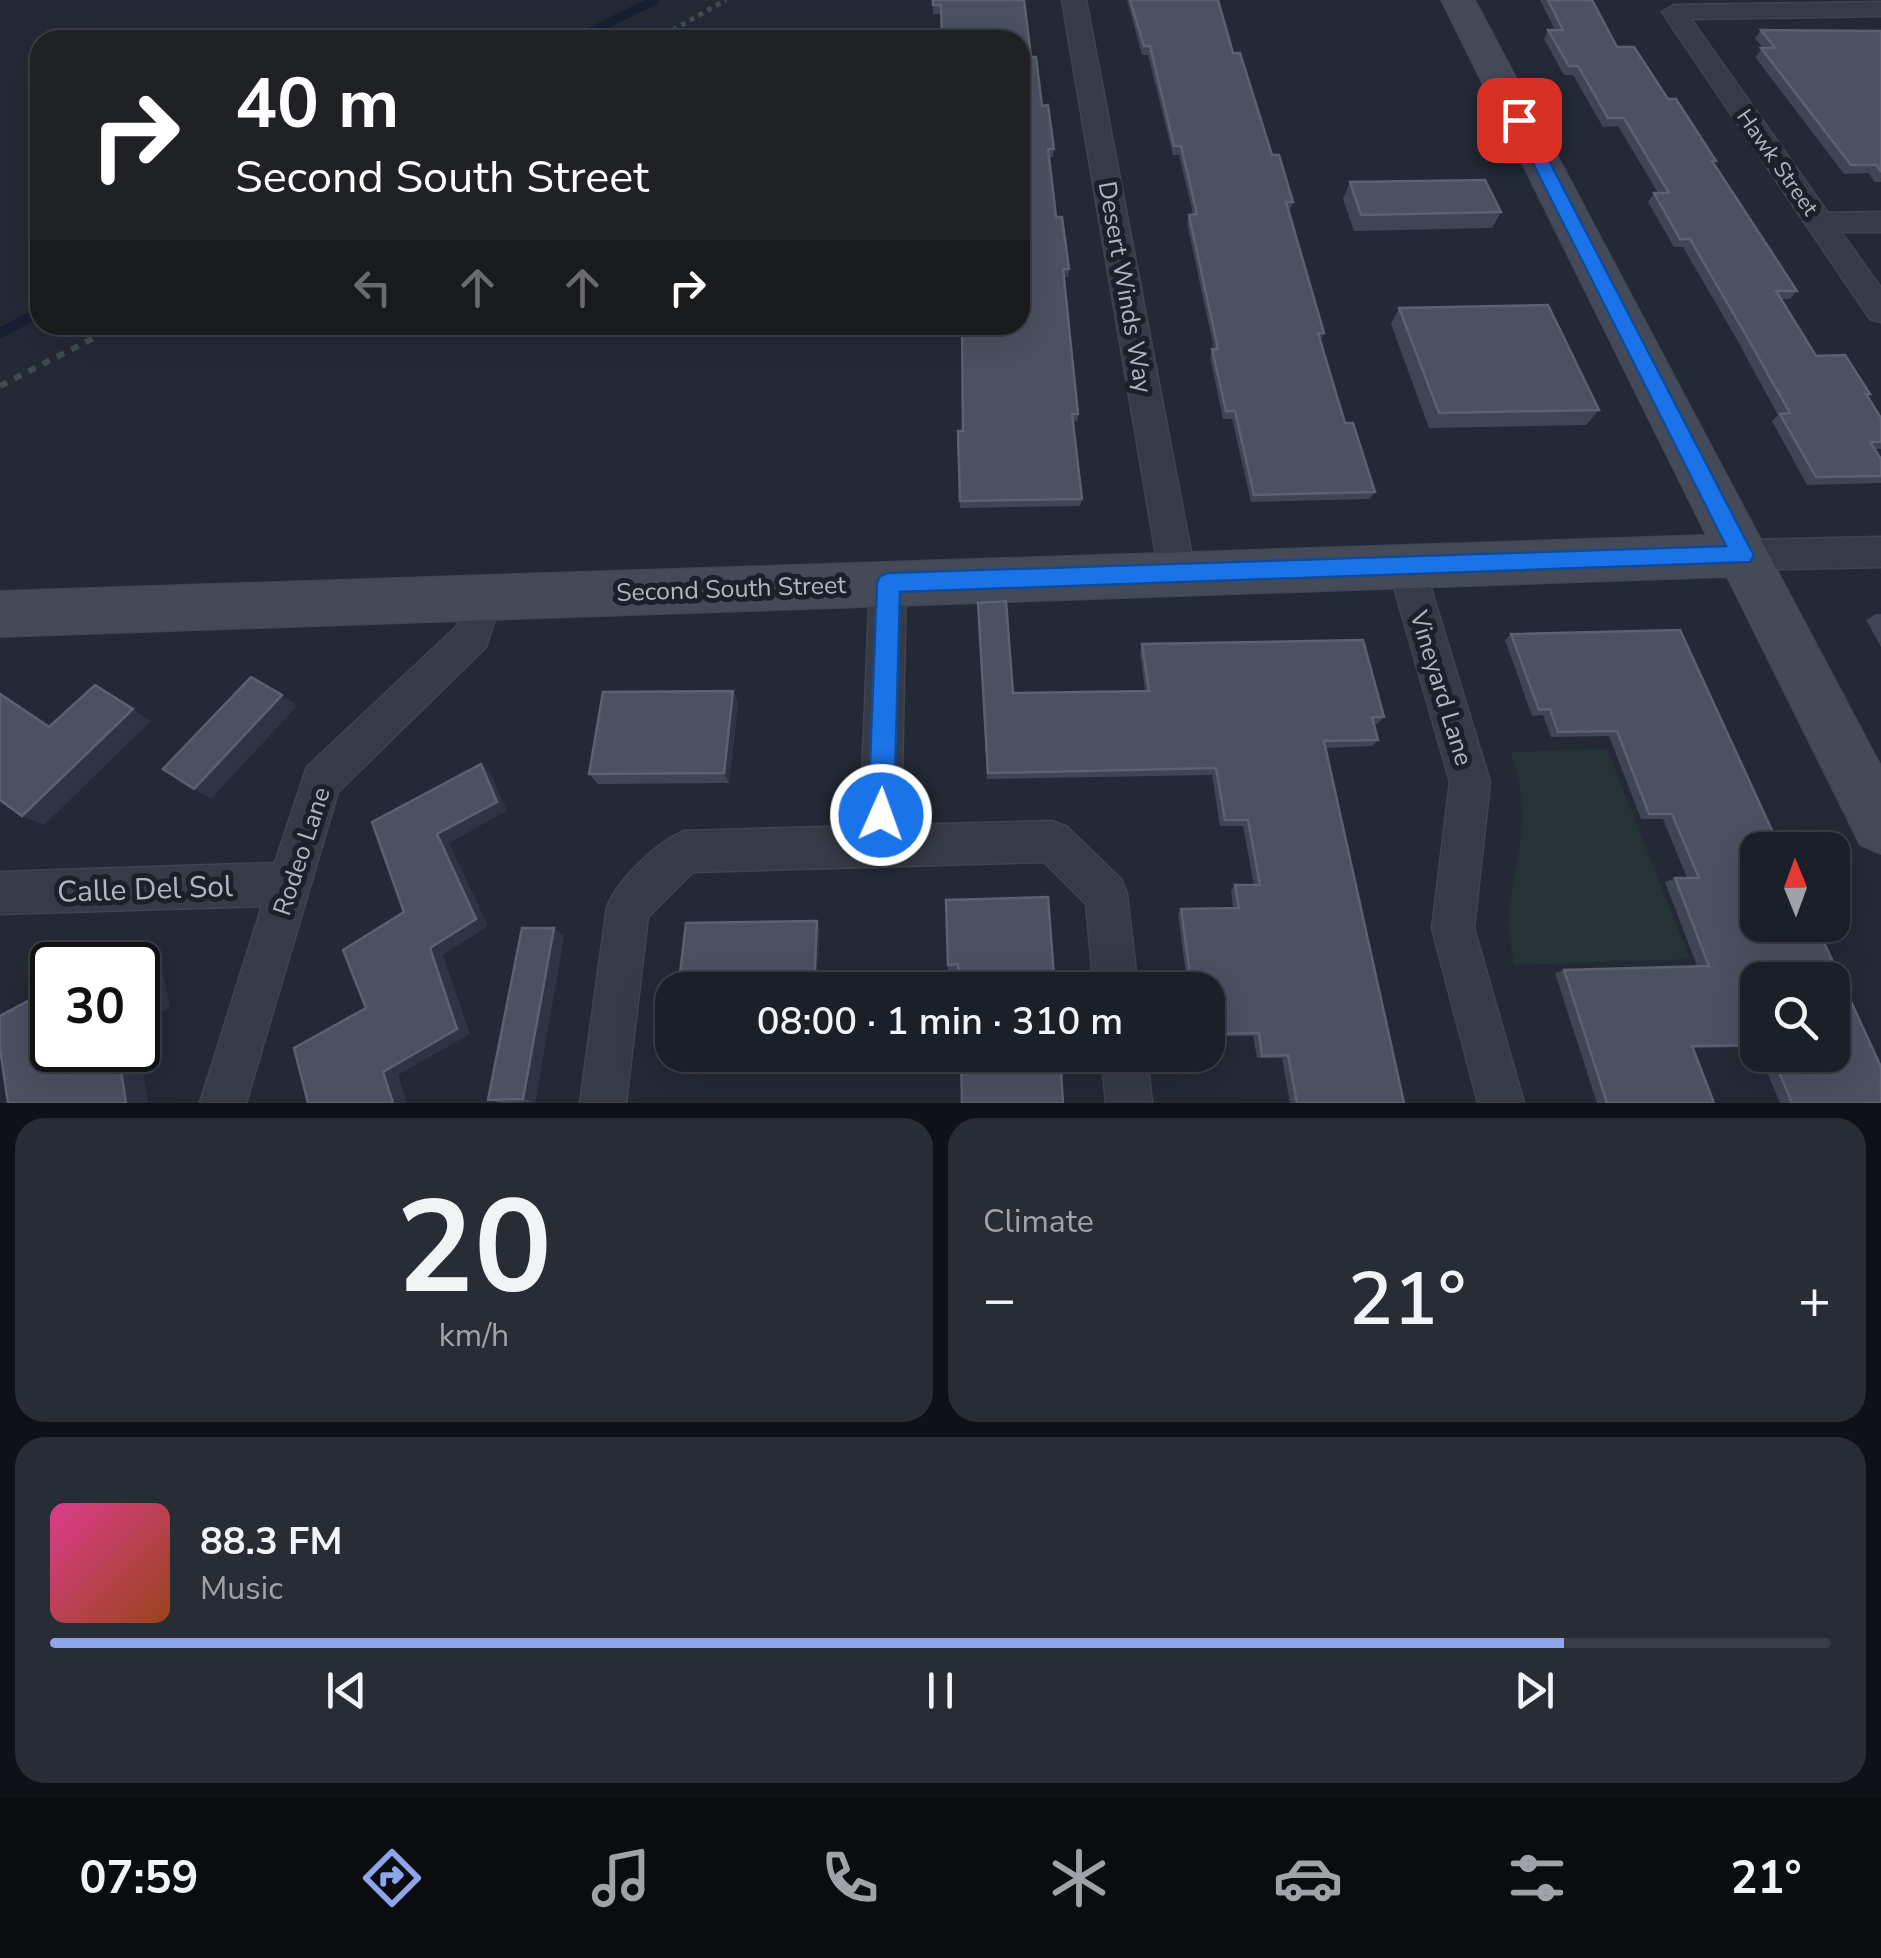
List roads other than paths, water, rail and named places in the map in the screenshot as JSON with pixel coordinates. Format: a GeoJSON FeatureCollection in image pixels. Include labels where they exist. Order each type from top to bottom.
{"type":"FeatureCollection","features":[{"type":"Feature","properties":{"kind":"street","name":"Desert Winds Way"},"geometry":{"type":"LineString","coordinates":[[1074,0],[1177,573]]}},
{"type":"Feature","properties":{"kind":"street"},"geometry":{"type":"LineString","coordinates":[[1458,0],[1742,555],[1876,807]]}},
{"type":"Feature","properties":{"kind":"street","name":"Hawk Street"},"geometry":{"type":"LineString","coordinates":[[1881,9],[1674,12],[1881,311]]}},
{"type":"Feature","properties":{"kind":"street"},"geometry":{"type":"LineString","coordinates":[[1820,223],[1881,222]]}},
{"type":"Feature","properties":{"kind":"street","name":"Second South Street"},"geometry":{"type":"LineString","coordinates":[[0,614],[1881,552]]}},
{"type":"Feature","properties":{"kind":"street","name":"Vineyard Lane"},"geometry":{"type":"LineString","coordinates":[[1406,566],[1470,782],[1453,928],[1501,1103]]}},
{"type":"Feature","properties":{"kind":"street"},"geometry":{"type":"LineString","coordinates":[[880,846],[888,583]]}},
{"type":"Feature","properties":{"kind":"street","name":"Rodeo Lane"},"geometry":{"type":"LineString","coordinates":[[224,1103],[321,781],[474,635],[484,597]]}},
{"type":"Feature","properties":{"kind":"street"},"geometry":{"type":"LineString","coordinates":[[603,1103],[628,906],[684,852],[1052,841],[1106,894],[1114,972]]}},
{"type":"Feature","properties":{"kind":"street","name":"Calle Del Sol"},"geometry":{"type":"LineString","coordinates":[[0,893],[289,884]]}},
{"type":"Feature","properties":{"kind":"street"},"geometry":{"type":"LineString","coordinates":[[1126,1072],[1129,1103]]}},
{"type":"Feature","properties":{"kind":"waterway"},"geometry":{"type":"LineString","coordinates":[[594,30],[655,0]]}},
{"type":"Feature","properties":{"kind":"waterway"},"geometry":{"type":"LineString","coordinates":[[0,333],[30,317]]}}]}
